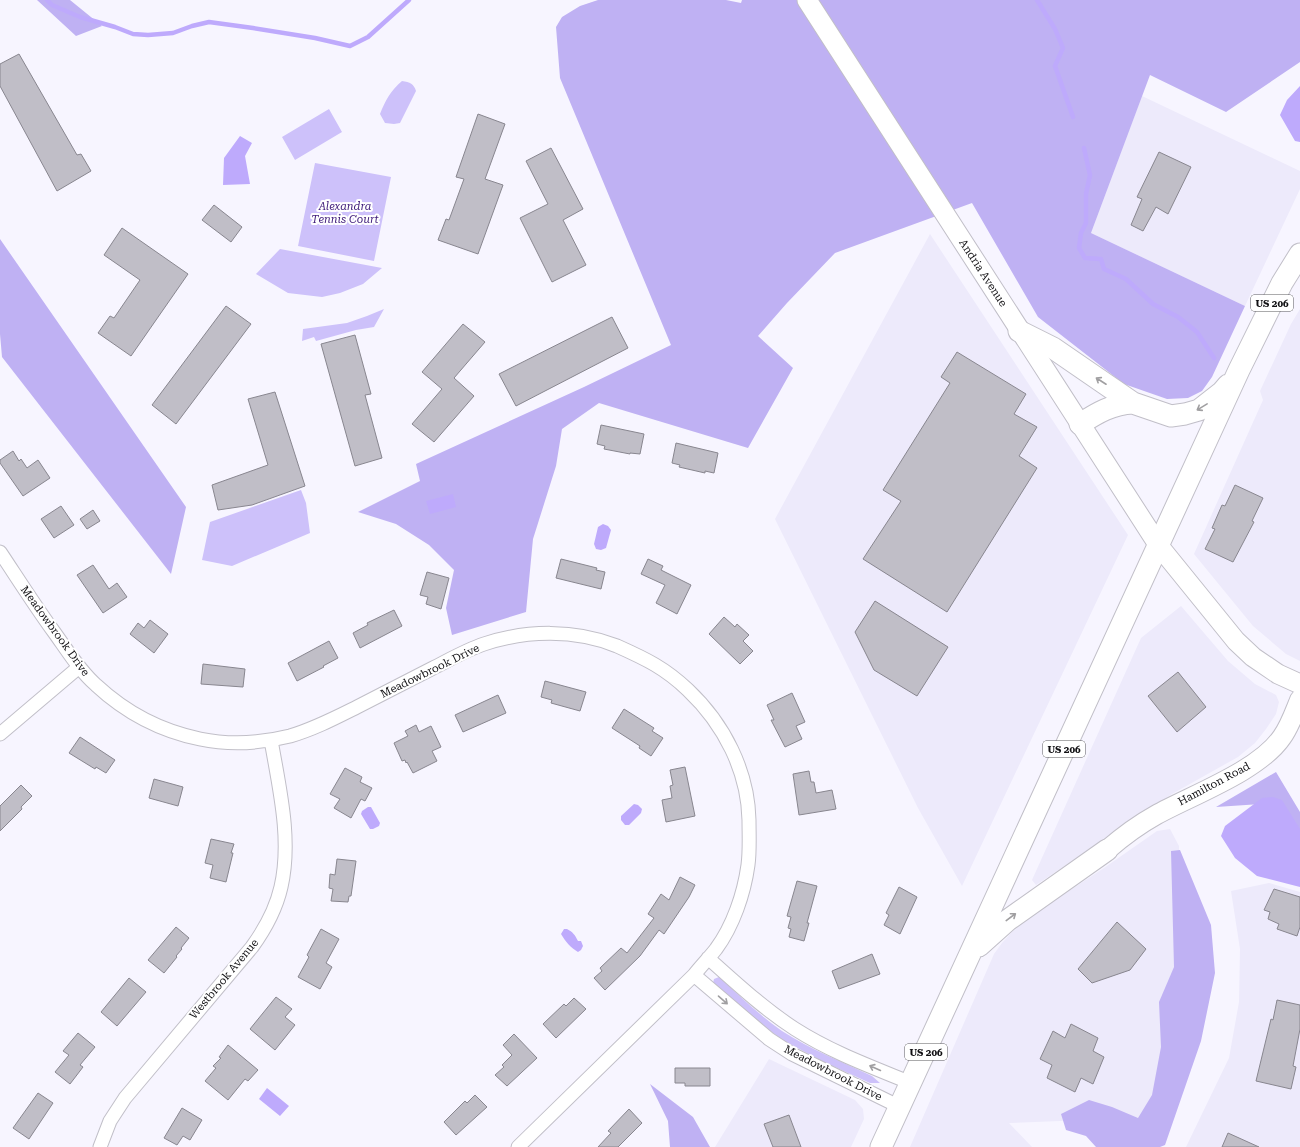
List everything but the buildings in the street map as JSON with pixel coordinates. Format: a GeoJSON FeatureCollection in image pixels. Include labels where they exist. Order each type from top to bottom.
{"type":"FeatureCollection","features":[{"type":"Feature","properties":{"kind":"main road","name":"US 206"},"geometry":{"type":"LineString","coordinates":[[881,1147],[972,953],[1239,370],[1282,283],[1300,254]]}},
{"type":"Feature","properties":{"kind":"main road"},"geometry":{"type":"LineString","coordinates":[[1020,331],[1053,348],[1133,403],[1171,416],[1199,410],[1222,392],[1239,370]]}},
{"type":"Feature","properties":{"kind":"main road"},"geometry":{"type":"LineString","coordinates":[[1080,424],[1110,407],[1133,403]]}},
{"type":"Feature","properties":{"kind":"main road"},"geometry":{"type":"LineString","coordinates":[[972,953],[1008,920],[1106,850]]}},
{"type":"Feature","properties":{"kind":"street","name":"Andria Avenue"},"geometry":{"type":"LineString","coordinates":[[807,0],[1158,546]]}},
{"type":"Feature","properties":{"kind":"street"},"geometry":{"type":"LineString","coordinates":[[1158,546],[1236,641],[1253,657],[1278,674],[1300,684]]}},
{"type":"Feature","properties":{"kind":"street","name":"Meadowbrook Drive"},"geometry":{"type":"LineString","coordinates":[[0,552],[79,667],[94,684],[111,699],[130,712],[177,733],[201,739],[225,742],[271,740],[310,729],[481,645],[504,638],[537,634],[578,636],[604,641],[638,654],[657,665],[676,679],[708,712],[730,746],[739,767],[746,791],[749,814],[748,866],[742,892],[726,932],[715,950],[694,975],[518,1147]]}},
{"type":"Feature","properties":{"kind":"street"},"geometry":{"type":"LineString","coordinates":[[0,734],[79,667]]}},
{"type":"Feature","properties":{"kind":"street","name":"Hamilton Road"},"geometry":{"type":"LineString","coordinates":[[1106,850],[1131,831],[1156,815],[1224,780],[1260,758],[1282,737],[1300,699]]}},
{"type":"Feature","properties":{"kind":"street","name":"Westbrook Avenue"},"geometry":{"type":"LineString","coordinates":[[100,1147],[110,1121],[125,1098],[252,947],[264,930],[273,910],[281,888],[285,864],[286,842],[271,740]]}},
{"type":"Feature","properties":{"kind":"street","name":"Meadowbrook Drive"},"geometry":{"type":"LineString","coordinates":[[708,958],[758,1002],[796,1030],[826,1046],[911,1083]]}},
{"type":"Feature","properties":{"kind":"street","name":"Meadowbrook Drive"},"geometry":{"type":"LineString","coordinates":[[694,975],[769,1039],[792,1054],[900,1107]]}},
{"type":"Feature","properties":{"kind":"shaded area"},"geometry":{"type":"Polygon","coordinates":[[[37,0],[70,0],[102,26],[76,36],[37,0]]]}},
{"type":"Feature","properties":{"kind":"shaded area"},"geometry":{"type":"Polygon","coordinates":[[[598,0],[726,0],[741,3],[742,0],[1300,0],[1300,62],[1226,112],[1150,75],[1091,233],[1245,306],[1212,377],[1202,391],[1188,398],[1167,399],[1124,384],[1038,317],[972,203],[835,253],[787,303],[758,336],[793,368],[748,448],[599,403],[562,429],[556,466],[533,539],[526,612],[452,635],[446,608],[454,570],[429,545],[396,524],[358,512],[420,481],[416,464],[584,387],[671,345],[560,78],[556,27],[562,17],[580,6],[598,0]]]}},
{"type":"Feature","properties":{"kind":"shaded area"},"geometry":{"type":"Polygon","coordinates":[[[1300,86],[1300,142],[1295,141],[1280,115],[1287,100],[1300,86]]]}},
{"type":"Feature","properties":{"kind":"shaded area"},"geometry":{"type":"Polygon","coordinates":[[[1142,96],[1300,171],[1300,189],[1245,306],[1091,233],[1142,96]]]}},
{"type":"Feature","properties":{"kind":"shaded area"},"geometry":{"type":"Polygon","coordinates":[[[240,136],[252,143],[245,156],[250,184],[223,185],[224,158],[240,136]]]}},
{"type":"Feature","properties":{"kind":"shaded area"},"geometry":{"type":"Polygon","coordinates":[[[930,234],[1128,535],[962,886],[918,808],[775,519],[930,234]]]}},
{"type":"Feature","properties":{"kind":"shaded area"},"geometry":{"type":"Polygon","coordinates":[[[0,239],[186,507],[171,574],[2,357],[0,334],[0,239]]]}},
{"type":"Feature","properties":{"kind":"shaded area"},"geometry":{"type":"Polygon","coordinates":[[[1300,309],[1300,661],[1286,654],[1253,626],[1194,554],[1263,400],[1260,391],[1291,324],[1300,309]]]}},
{"type":"Feature","properties":{"kind":"shaded area"},"geometry":{"type":"Polygon","coordinates":[[[453,494],[456,507],[430,514],[426,501],[453,494]]]}},
{"type":"Feature","properties":{"kind":"shaded area"},"geometry":{"type":"Polygon","coordinates":[[[603,524],[608,526],[611,530],[606,548],[601,550],[596,549],[594,544],[598,527],[603,524]]]}},
{"type":"Feature","properties":{"kind":"shaded area"},"geometry":{"type":"Polygon","coordinates":[[[1181,606],[1228,661],[1255,684],[1276,695],[1279,702],[1276,714],[1255,743],[1238,757],[1172,794],[1036,885],[1032,880],[1141,638],[1181,606]]]}},
{"type":"Feature","properties":{"kind":"shaded area"},"geometry":{"type":"Polygon","coordinates":[[[1276,772],[1300,812],[1300,840],[1277,803],[1216,807],[1276,772]]]}},
{"type":"Feature","properties":{"kind":"shaded area"},"geometry":{"type":"Polygon","coordinates":[[[1273,797],[1282,800],[1300,829],[1300,887],[1257,876],[1235,858],[1221,836],[1225,826],[1262,798],[1273,797]]]}},
{"type":"Feature","properties":{"kind":"shaded area"},"geometry":{"type":"Polygon","coordinates":[[[634,804],[638,805],[642,809],[641,813],[629,825],[625,825],[621,820],[621,816],[634,804]]]}},
{"type":"Feature","properties":{"kind":"shaded area"},"geometry":{"type":"Polygon","coordinates":[[[368,807],[371,807],[380,823],[379,826],[373,829],[370,829],[361,814],[362,811],[368,807]]]}},
{"type":"Feature","properties":{"kind":"shaded area"},"geometry":{"type":"Polygon","coordinates":[[[1170,829],[1179,846],[1178,982],[1161,1117],[1009,1123],[1032,1147],[910,1147],[994,954],[1002,943],[1012,932],[1032,915],[1157,831],[1170,829]]]}},
{"type":"Feature","properties":{"kind":"shaded area"},"geometry":{"type":"Polygon","coordinates":[[[1180,850],[1211,925],[1215,973],[1201,1041],[1165,1145],[1160,1147],[1096,1147],[1086,1136],[1066,1130],[1061,1114],[1089,1100],[1112,1107],[1138,1118],[1152,1095],[1161,1047],[1159,1002],[1174,967],[1171,851],[1180,850]]]}},
{"type":"Feature","properties":{"kind":"shaded area"},"geometry":{"type":"Polygon","coordinates":[[[1269,883],[1300,892],[1300,1147],[1186,1147],[1229,1058],[1239,1002],[1240,949],[1231,891],[1269,883]]]}},
{"type":"Feature","properties":{"kind":"shaded area"},"geometry":{"type":"Polygon","coordinates":[[[564,929],[571,931],[578,941],[581,941],[583,946],[581,950],[578,952],[566,942],[561,934],[564,929]]]}},
{"type":"Feature","properties":{"kind":"shaded area"},"geometry":{"type":"Polygon","coordinates":[[[769,1059],[855,1100],[863,1109],[864,1119],[851,1147],[715,1147],[769,1059]]]}},
{"type":"Feature","properties":{"kind":"shaded area"},"geometry":{"type":"Polygon","coordinates":[[[650,1084],[693,1117],[710,1147],[670,1147],[668,1121],[650,1084]]]}},
{"type":"Feature","properties":{"kind":"shaded area"},"geometry":{"type":"Polygon","coordinates":[[[267,1088],[289,1106],[280,1116],[259,1099],[267,1088]]]}},
{"type":"Feature","properties":{"kind":"green space"},"geometry":{"type":"Polygon","coordinates":[[[402,81],[411,84],[416,91],[400,123],[385,123],[380,114],[382,109],[386,100],[402,81]]]}},
{"type":"Feature","properties":{"kind":"green space"},"geometry":{"type":"Polygon","coordinates":[[[329,109],[342,132],[295,160],[282,137],[329,109]]]}},
{"type":"Feature","properties":{"kind":"green space","name":"Alexandra Tennis Court"},"geometry":{"type":"Polygon","coordinates":[[[315,163],[391,177],[374,261],[298,246],[315,163]]]}},
{"type":"Feature","properties":{"kind":"green space"},"geometry":{"type":"Polygon","coordinates":[[[280,249],[382,268],[363,284],[340,293],[322,297],[288,293],[256,274],[280,249]]]}},
{"type":"Feature","properties":{"kind":"green space"},"geometry":{"type":"Polygon","coordinates":[[[384,309],[374,327],[356,330],[316,341],[314,337],[302,341],[303,329],[347,323],[384,309]]]}},
{"type":"Feature","properties":{"kind":"green space"},"geometry":{"type":"Polygon","coordinates":[[[301,490],[306,503],[310,533],[232,566],[202,560],[210,522],[301,490]]]}},
{"type":"Feature","properties":{"kind":"green space"},"geometry":{"type":"Polygon","coordinates":[[[719,977],[757,1012],[782,1031],[815,1049],[872,1076],[880,1083],[870,1083],[826,1063],[784,1041],[713,983],[714,979],[719,977]]]}},
{"type":"Feature","properties":{"kind":"waterway"},"geometry":{"type":"LineString","coordinates":[[47,0],[52,5],[80,17],[133,34],[148,35],[173,33],[209,22],[315,38],[350,46],[368,37],[409,0]]}},
{"type":"Feature","properties":{"kind":"waterway"},"geometry":{"type":"LineString","coordinates":[[1037,0],[1055,29],[1063,48],[1055,66],[1073,117]]}},
{"type":"Feature","properties":{"kind":"waterway"},"geometry":{"type":"LineString","coordinates":[[1084,148],[1090,175],[1086,194],[1086,223],[1081,233],[1079,248],[1085,258],[1101,259],[1104,269],[1126,279],[1153,304],[1178,317],[1197,332],[1214,358]]}}]}
